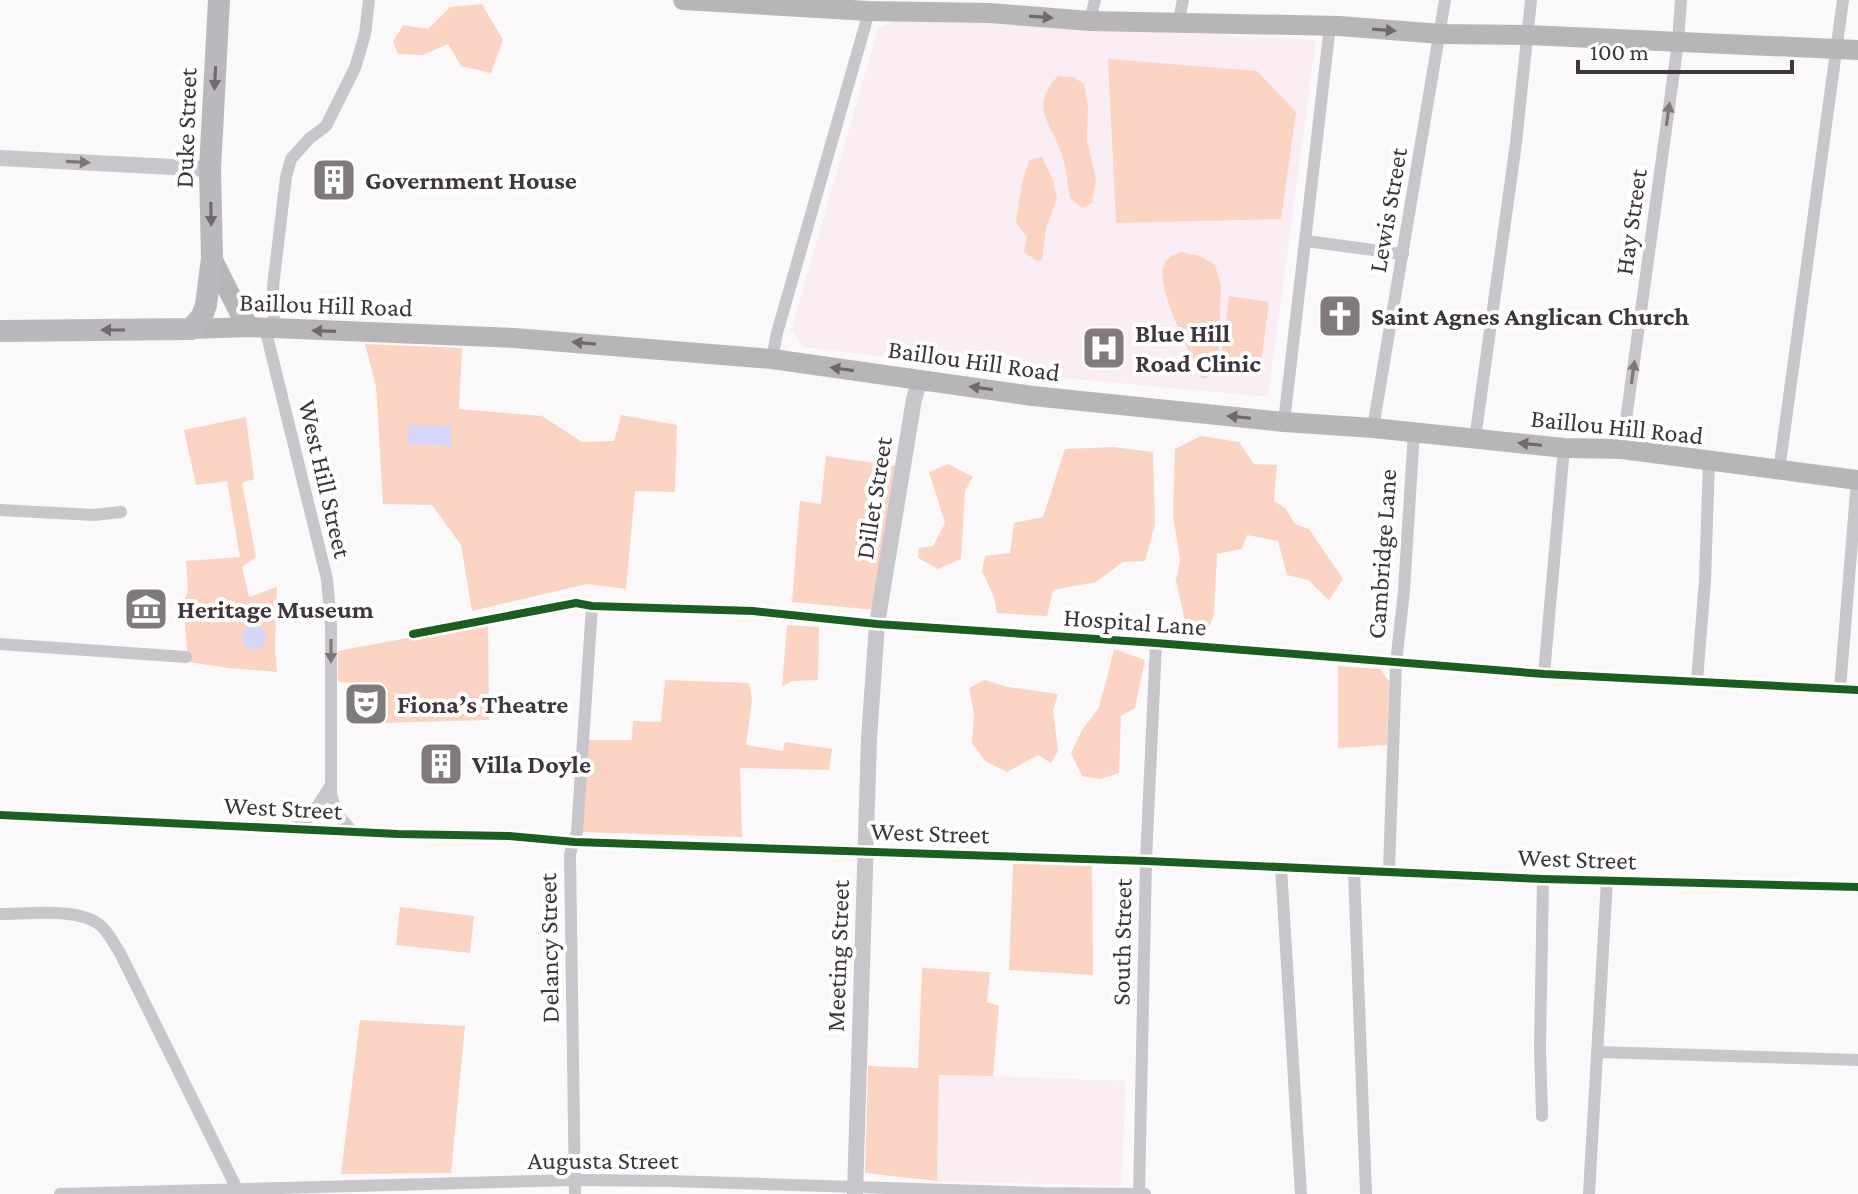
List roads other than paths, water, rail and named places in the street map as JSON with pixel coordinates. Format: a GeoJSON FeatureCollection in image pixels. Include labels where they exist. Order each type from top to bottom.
{"type":"FeatureCollection","features":[{"type":"Feature","properties":{"kind":"highway","name":"Duke Street"},"geometry":{"type":"LineString","coordinates":[[191,329],[202,316],[206,305],[212,258],[210,169],[219,0]]}},
{"type":"Feature","properties":{"kind":"highway"},"geometry":{"type":"LineString","coordinates":[[0,331],[191,329]]}},
{"type":"Feature","properties":{"kind":"main road"},"geometry":{"type":"LineString","coordinates":[[683,0],[868,11],[989,13],[1090,21],[1330,26],[1441,34],[1858,50]]}},
{"type":"Feature","properties":{"kind":"main road","name":"Duke Street"},"geometry":{"type":"LineString","coordinates":[[212,258],[239,312],[263,328]]}},
{"type":"Feature","properties":{"kind":"main road","name":"Baillou Hill Road"},"geometry":{"type":"LineString","coordinates":[[191,329],[263,328],[514,338],[772,359],[1033,396],[1564,448],[1622,449],[1857,480]]}},
{"type":"Feature","properties":{"kind":"street","name":"West Hill Street"},"geometry":{"type":"LineString","coordinates":[[352,831],[337,814],[331,799],[331,626],[327,579],[263,328],[273,287],[286,177],[291,159],[326,126],[355,68],[365,34],[369,0]]}},
{"type":"Feature","properties":{"kind":"street"},"geometry":{"type":"LineString","coordinates":[[1090,21],[1095,0]]}},
{"type":"Feature","properties":{"kind":"street"},"geometry":{"type":"LineString","coordinates":[[1178,24],[1183,0]]}},
{"type":"Feature","properties":{"kind":"street","name":"Lewis Street"},"geometry":{"type":"LineString","coordinates":[[1373,428],[1445,0]]}},
{"type":"Feature","properties":{"kind":"street"},"geometry":{"type":"LineString","coordinates":[[1475,439],[1516,143],[1531,0]]}},
{"type":"Feature","properties":{"kind":"street","name":"Hay Street"},"geometry":{"type":"LineString","coordinates":[[1622,449],[1678,42],[1681,0]]}},
{"type":"Feature","properties":{"kind":"street"},"geometry":{"type":"LineString","coordinates":[[1779,471],[1843,0]]}},
{"type":"Feature","properties":{"kind":"street"},"geometry":{"type":"LineString","coordinates":[[772,359],[868,11]]}},
{"type":"Feature","properties":{"kind":"street"},"geometry":{"type":"LineString","coordinates":[[1284,422],[1330,26]]}},
{"type":"Feature","properties":{"kind":"street"},"geometry":{"type":"LineString","coordinates":[[0,158],[210,169]]}},
{"type":"Feature","properties":{"kind":"street"},"geometry":{"type":"LineString","coordinates":[[1306,241],[1403,254]]}},
{"type":"Feature","properties":{"kind":"street","name":"Dillet Street"},"geometry":{"type":"LineString","coordinates":[[877,624],[914,399],[920,380]]}},
{"type":"Feature","properties":{"kind":"street","name":"Cambridge Lane"},"geometry":{"type":"LineString","coordinates":[[1389,871],[1396,663],[1414,432]]}},
{"type":"Feature","properties":{"kind":"street"},"geometry":{"type":"LineString","coordinates":[[1544,674],[1564,448]]}},
{"type":"Feature","properties":{"kind":"street"},"geometry":{"type":"LineString","coordinates":[[1697,681],[1705,580],[1709,462]]}},
{"type":"Feature","properties":{"kind":"street"},"geometry":{"type":"LineString","coordinates":[[1840,689],[1857,480]]}},
{"type":"Feature","properties":{"kind":"street"},"geometry":{"type":"LineString","coordinates":[[0,510],[94,515],[121,512]]}},
{"type":"Feature","properties":{"kind":"street","name":"Hospital Lane"},"geometry":{"type":"LineString","coordinates":[[413,634],[576,603],[753,611],[877,624],[1544,674],[1858,690]]}},
{"type":"Feature","properties":{"kind":"street","name":"Delancy Street"},"geometry":{"type":"LineString","coordinates":[[575,1194],[570,854],[575,842],[583,758],[592,606]]}},
{"type":"Feature","properties":{"kind":"street","name":"Meeting Street"},"geometry":{"type":"LineString","coordinates":[[855,1191],[869,739],[877,624]]}},
{"type":"Feature","properties":{"kind":"street","name":"South Street"},"geometry":{"type":"LineString","coordinates":[[1139,1194],[1146,861],[1156,643]]}},
{"type":"Feature","properties":{"kind":"street"},"geometry":{"type":"LineString","coordinates":[[0,644],[186,657]]}},
{"type":"Feature","properties":{"kind":"street"},"geometry":{"type":"LineString","coordinates":[[296,828],[313,813],[331,785]]}},
{"type":"Feature","properties":{"kind":"street","name":"West Street"},"geometry":{"type":"LineString","coordinates":[[0,815],[398,834],[509,836],[575,842],[866,850],[1543,879],[1858,887]]}},
{"type":"Feature","properties":{"kind":"street"},"geometry":{"type":"LineString","coordinates":[[1281,867],[1301,1194]]}},
{"type":"Feature","properties":{"kind":"street"},"geometry":{"type":"LineString","coordinates":[[1354,871],[1366,1194]]}},
{"type":"Feature","properties":{"kind":"street"},"geometry":{"type":"LineString","coordinates":[[1542,1116],[1543,879]]}},
{"type":"Feature","properties":{"kind":"street"},"geometry":{"type":"LineString","coordinates":[[1589,1194],[1607,880]]}},
{"type":"Feature","properties":{"kind":"street"},"geometry":{"type":"LineString","coordinates":[[0,914],[78,914],[104,928],[120,953],[237,1189]]}},
{"type":"Feature","properties":{"kind":"street"},"geometry":{"type":"LineString","coordinates":[[1598,1052],[1858,1060]]}},
{"type":"Feature","properties":{"kind":"street","name":"Augusta Street"},"geometry":{"type":"LineString","coordinates":[[60,1194],[575,1180],[671,1181],[855,1191],[1145,1194]]}},
{"type":"Feature","properties":{"kind":"water"},"geometry":{"type":"Polygon","coordinates":[[[409,425],[451,426],[451,446],[408,444],[409,425]]]}},
{"type":"Feature","properties":{"kind":"water"},"geometry":{"type":"Polygon","coordinates":[[[254,625],[262,629],[266,637],[262,645],[254,649],[246,645],[242,637],[246,629],[254,625]]]}},
{"type":"Feature","properties":{"kind":"place","name":"Government House"},"geometry":{"type":"Point","coordinates":[334,180]}},
{"type":"Feature","properties":{"kind":"place","name":"Saint Agnes Anglican Church"},"geometry":{"type":"Point","coordinates":[1340,316]}},
{"type":"Feature","properties":{"kind":"place","name":"Blue Hill Road Clinic"},"geometry":{"type":"Point","coordinates":[1104,348]}},
{"type":"Feature","properties":{"kind":"place","name":"Heritage Museum"},"geometry":{"type":"Point","coordinates":[146,609]}},
{"type":"Feature","properties":{"kind":"place","name":"Fiona’s Theatre"},"geometry":{"type":"Point","coordinates":[366,704]}},
{"type":"Feature","properties":{"kind":"place","name":"Villa Doyle"},"geometry":{"type":"Point","coordinates":[441,764]}}]}
